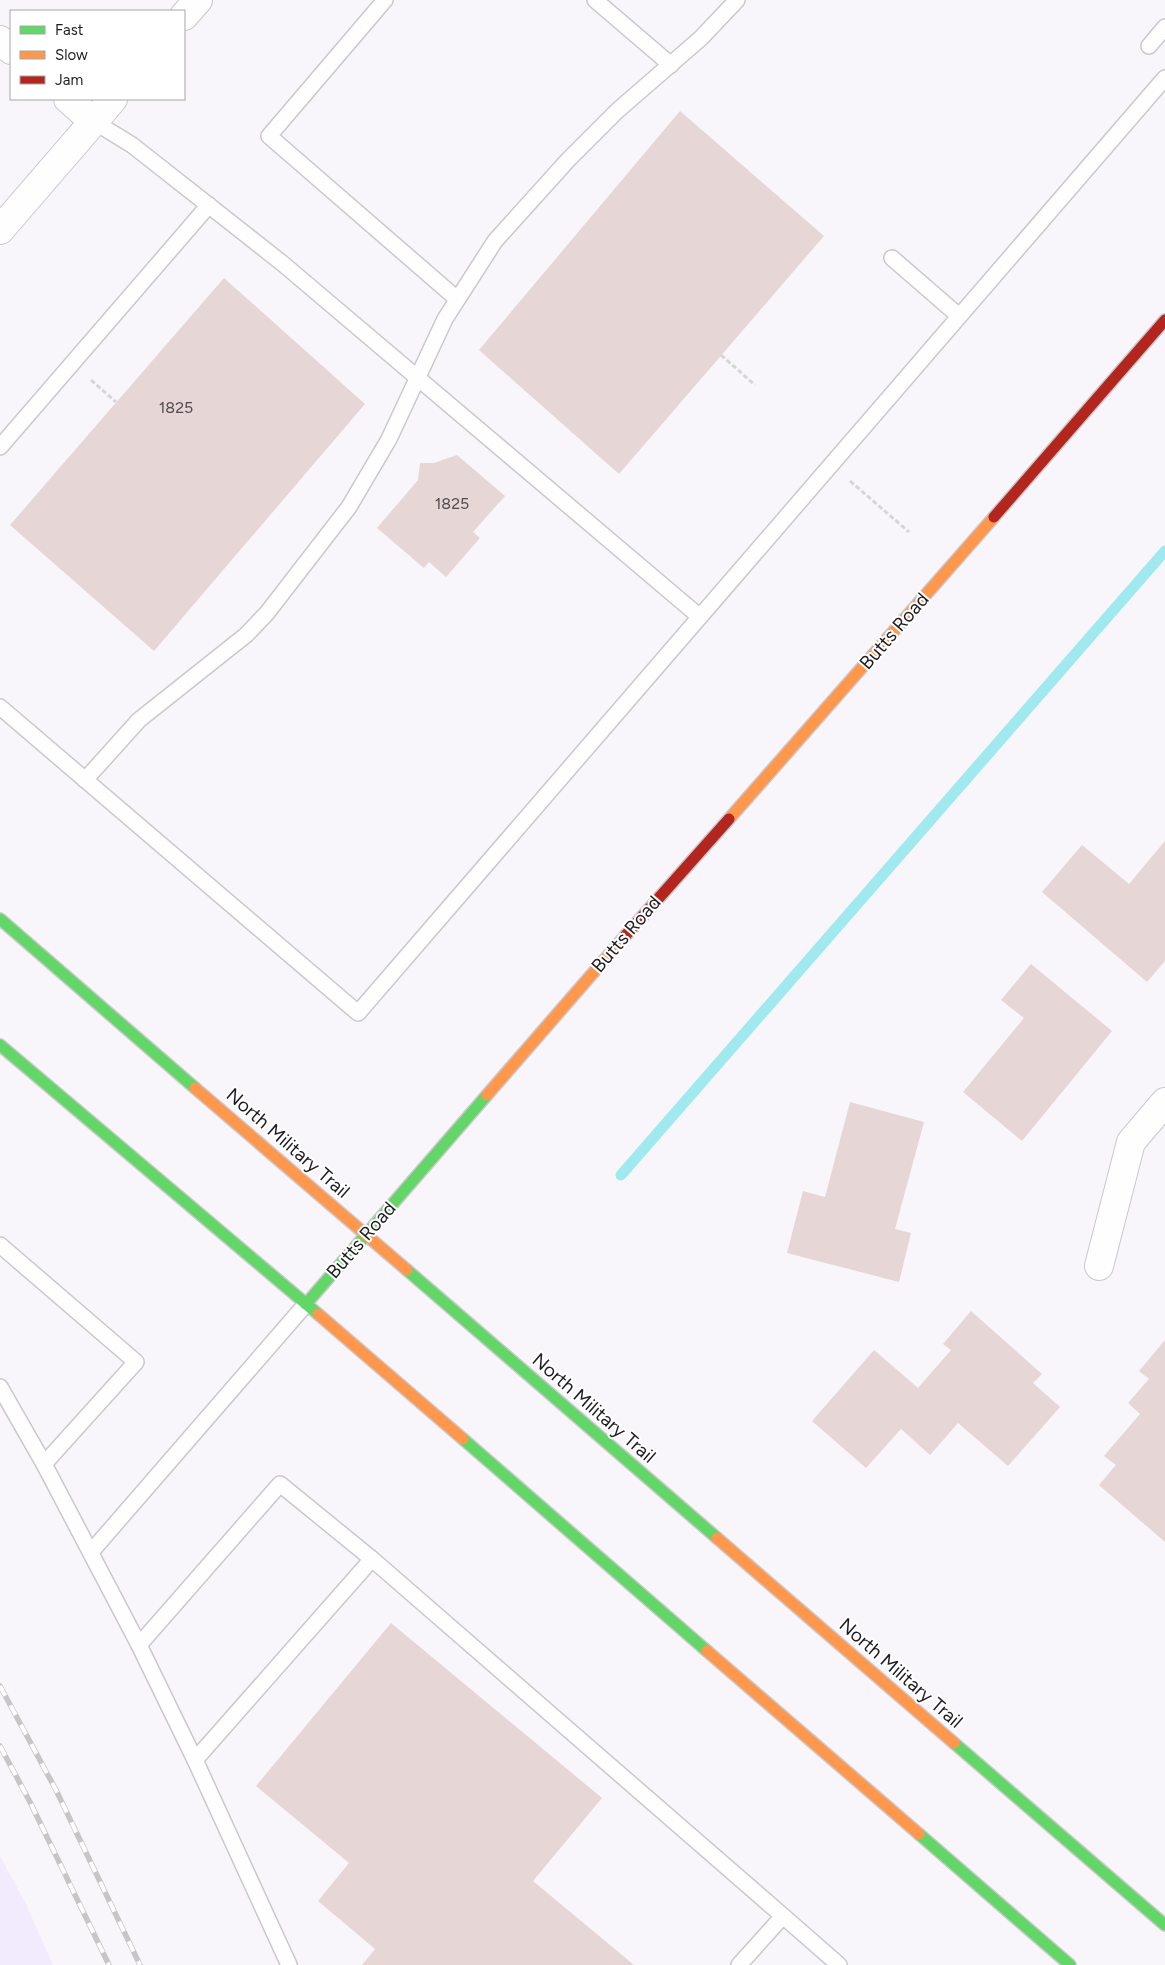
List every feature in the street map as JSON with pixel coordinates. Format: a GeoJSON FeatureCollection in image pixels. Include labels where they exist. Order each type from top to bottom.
{"type":"FeatureCollection","features":[{"type":"Feature","properties":{"kind":"main road","name":"Butts Road"},"geometry":{"type":"LineString","coordinates":[[306,1304],[587,978],[1012,497],[1165,320]]}},
{"type":"Feature","properties":{"kind":"main road","name":"North Military Trail"},"geometry":{"type":"LineString","coordinates":[[0,919],[1165,1925]]}},
{"type":"Feature","properties":{"kind":"main road"},"geometry":{"type":"LineString","coordinates":[[0,1045],[306,1304],[1070,1965]]}},
{"type":"Feature","properties":{"kind":"street"},"geometry":{"type":"LineString","coordinates":[[185,15],[198,0]]}},
{"type":"Feature","properties":{"kind":"street"},"geometry":{"type":"LineString","coordinates":[[0,40],[10,49]]}},
{"type":"Feature","properties":{"kind":"street"},"geometry":{"type":"LineString","coordinates":[[69,100],[93,121]]}},
{"type":"Feature","properties":{"kind":"street"},"geometry":{"type":"LineString","coordinates":[[0,230],[111,100]]}},
{"type":"Feature","properties":{"kind":"street"},"geometry":{"type":"LineString","coordinates":[[1099,1266],[1132,1142],[1165,1102]]}},
{"type":"Feature","properties":{"kind":"lane"},"geometry":{"type":"LineString","coordinates":[[385,0],[269,136],[457,299]]}},
{"type":"Feature","properties":{"kind":"lane"},"geometry":{"type":"LineString","coordinates":[[595,0],[671,65]]}},
{"type":"Feature","properties":{"kind":"lane"},"geometry":{"type":"LineString","coordinates":[[85,780],[139,720],[246,635],[286,590],[349,507],[390,439],[457,299],[495,241],[541,188],[618,111],[707,32],[737,0]]}},
{"type":"Feature","properties":{"kind":"lane"},"geometry":{"type":"LineString","coordinates":[[1149,46],[1165,27]]}},
{"type":"Feature","properties":{"kind":"lane"},"geometry":{"type":"LineString","coordinates":[[0,707],[358,1013],[1165,78]]}},
{"type":"Feature","properties":{"kind":"lane"},"geometry":{"type":"LineString","coordinates":[[93,121],[132,145],[282,263],[700,617]]}},
{"type":"Feature","properties":{"kind":"lane"},"geometry":{"type":"LineString","coordinates":[[0,447],[209,205]]}},
{"type":"Feature","properties":{"kind":"lane"},"geometry":{"type":"LineString","coordinates":[[892,258],[959,316]]}},
{"type":"Feature","properties":{"kind":"lane"},"geometry":{"type":"LineString","coordinates":[[0,1245],[136,1362],[44,1464]]}},
{"type":"Feature","properties":{"kind":"lane","name":"Butts Road"},"geometry":{"type":"LineString","coordinates":[[91,1552],[306,1304]]}},
{"type":"Feature","properties":{"kind":"lane"},"geometry":{"type":"LineString","coordinates":[[0,1387],[44,1464],[139,1645],[195,1760],[289,1965]]}},
{"type":"Feature","properties":{"kind":"lane"},"geometry":{"type":"LineString","coordinates":[[139,1645],[280,1484],[372,1559],[839,1965]]}},
{"type":"Feature","properties":{"kind":"lane"},"geometry":{"type":"LineString","coordinates":[[195,1760],[372,1559]]}},
{"type":"Feature","properties":{"kind":"lane"},"geometry":{"type":"LineString","coordinates":[[740,1965],[783,1916]]}},
{"type":"Feature","properties":{"kind":"path"},"geometry":{"type":"LineString","coordinates":[[721,355],[755,385]]}},
{"type":"Feature","properties":{"kind":"path"},"geometry":{"type":"LineString","coordinates":[[72,364],[116,402]]}},
{"type":"Feature","properties":{"kind":"path"},"geometry":{"type":"LineString","coordinates":[[844,476],[909,532]]}},
{"type":"Feature","properties":{"kind":"shaded area"},"geometry":{"type":"Polygon","coordinates":[[[0,1856],[25,1902],[53,1965],[0,1965],[0,1856]]]}},
{"type":"Feature","properties":{"kind":"building"},"geometry":{"type":"Polygon","coordinates":[[[680,111],[824,236],[619,474],[479,350],[680,111]]]}},
{"type":"Feature","properties":{"kind":"building"},"geometry":{"type":"Polygon","coordinates":[[[224,278],[365,404],[154,651],[10,525],[224,278]]]}},
{"type":"Feature","properties":{"kind":"building"},"geometry":{"type":"Polygon","coordinates":[[[457,455],[505,496],[473,532],[480,538],[446,577],[429,562],[424,568],[377,528],[418,480],[420,463],[434,463],[457,455]]]}},
{"type":"Feature","properties":{"kind":"building"},"geometry":{"type":"Polygon","coordinates":[[[1165,841],[1165,961],[1147,982],[1042,892],[1082,845],[1129,884],[1165,841]]]}},
{"type":"Feature","properties":{"kind":"building"},"geometry":{"type":"Polygon","coordinates":[[[1031,964],[1112,1031],[1022,1141],[963,1092],[1024,1018],[1001,1000],[1031,964]]]}},
{"type":"Feature","properties":{"kind":"building"},"geometry":{"type":"Polygon","coordinates":[[[850,1102],[924,1122],[895,1229],[911,1233],[899,1282],[787,1253],[803,1191],[825,1197],[850,1102]]]}},
{"type":"Feature","properties":{"kind":"building"},"geometry":{"type":"Polygon","coordinates":[[[971,1311],[1042,1374],[1033,1383],[1060,1407],[1008,1466],[958,1423],[930,1455],[901,1429],[866,1468],[812,1421],[874,1350],[918,1388],[951,1350],[943,1344],[971,1311]]]}},
{"type":"Feature","properties":{"kind":"building"},"geometry":{"type":"Polygon","coordinates":[[[1165,1340],[1165,1542],[1099,1485],[1116,1465],[1104,1456],[1140,1414],[1128,1403],[1149,1379],[1139,1371],[1165,1340]]]}},
{"type":"Feature","properties":{"kind":"building"},"geometry":{"type":"Polygon","coordinates":[[[391,1623],[602,1798],[533,1881],[634,1965],[362,1965],[375,1949],[318,1901],[349,1863],[256,1786],[391,1623]]]}},
{"type":"Feature","properties":{"kind":"waterway"},"geometry":{"type":"LineString","coordinates":[[621,1175],[1165,551]]}},
{"type":"Feature","properties":{"kind":"railway"},"geometry":{"type":"LineString","coordinates":[[0,1686],[56,1790],[140,1965]]}},
{"type":"Feature","properties":{"kind":"railway"},"geometry":{"type":"LineString","coordinates":[[0,1746],[30,1802],[109,1965]]}},
{"type":"Feature","properties":{"kind":"traffic: fast"},"geometry":{"type":"LineString","coordinates":[[0,919],[195,1088]]}},
{"type":"Feature","properties":{"kind":"traffic: fast"},"geometry":{"type":"LineString","coordinates":[[0,1045],[318,1314]]}},
{"type":"Feature","properties":{"kind":"traffic: fast"},"geometry":{"type":"LineString","coordinates":[[306,1304],[487,1095]]}},
{"type":"Feature","properties":{"kind":"traffic: fast"},"geometry":{"type":"LineString","coordinates":[[407,1270],[717,1538]]}},
{"type":"Feature","properties":{"kind":"traffic: fast"},"geometry":{"type":"LineString","coordinates":[[463,1439],[707,1651]]}},
{"type":"Feature","properties":{"kind":"traffic: fast"},"geometry":{"type":"LineString","coordinates":[[954,1743],[1165,1925]]}},
{"type":"Feature","properties":{"kind":"traffic: fast"},"geometry":{"type":"LineString","coordinates":[[919,1834],[1070,1965]]}},
{"type":"Feature","properties":{"kind":"traffic: slow"},"geometry":{"type":"LineString","coordinates":[[729,819],[994,517]]}},
{"type":"Feature","properties":{"kind":"traffic: slow"},"geometry":{"type":"LineString","coordinates":[[487,1095],[626,935]]}},
{"type":"Feature","properties":{"kind":"traffic: slow"},"geometry":{"type":"LineString","coordinates":[[195,1088],[407,1270]]}},
{"type":"Feature","properties":{"kind":"traffic: slow"},"geometry":{"type":"LineString","coordinates":[[318,1314],[463,1439]]}},
{"type":"Feature","properties":{"kind":"traffic: slow"},"geometry":{"type":"LineString","coordinates":[[717,1538],[954,1743]]}},
{"type":"Feature","properties":{"kind":"traffic: slow"},"geometry":{"type":"LineString","coordinates":[[707,1651],[919,1834]]}},
{"type":"Feature","properties":{"kind":"traffic: jam"},"geometry":{"type":"LineString","coordinates":[[994,517],[1165,320]]}},
{"type":"Feature","properties":{"kind":"traffic: jam"},"geometry":{"type":"LineString","coordinates":[[626,935],[729,819]]}}]}
